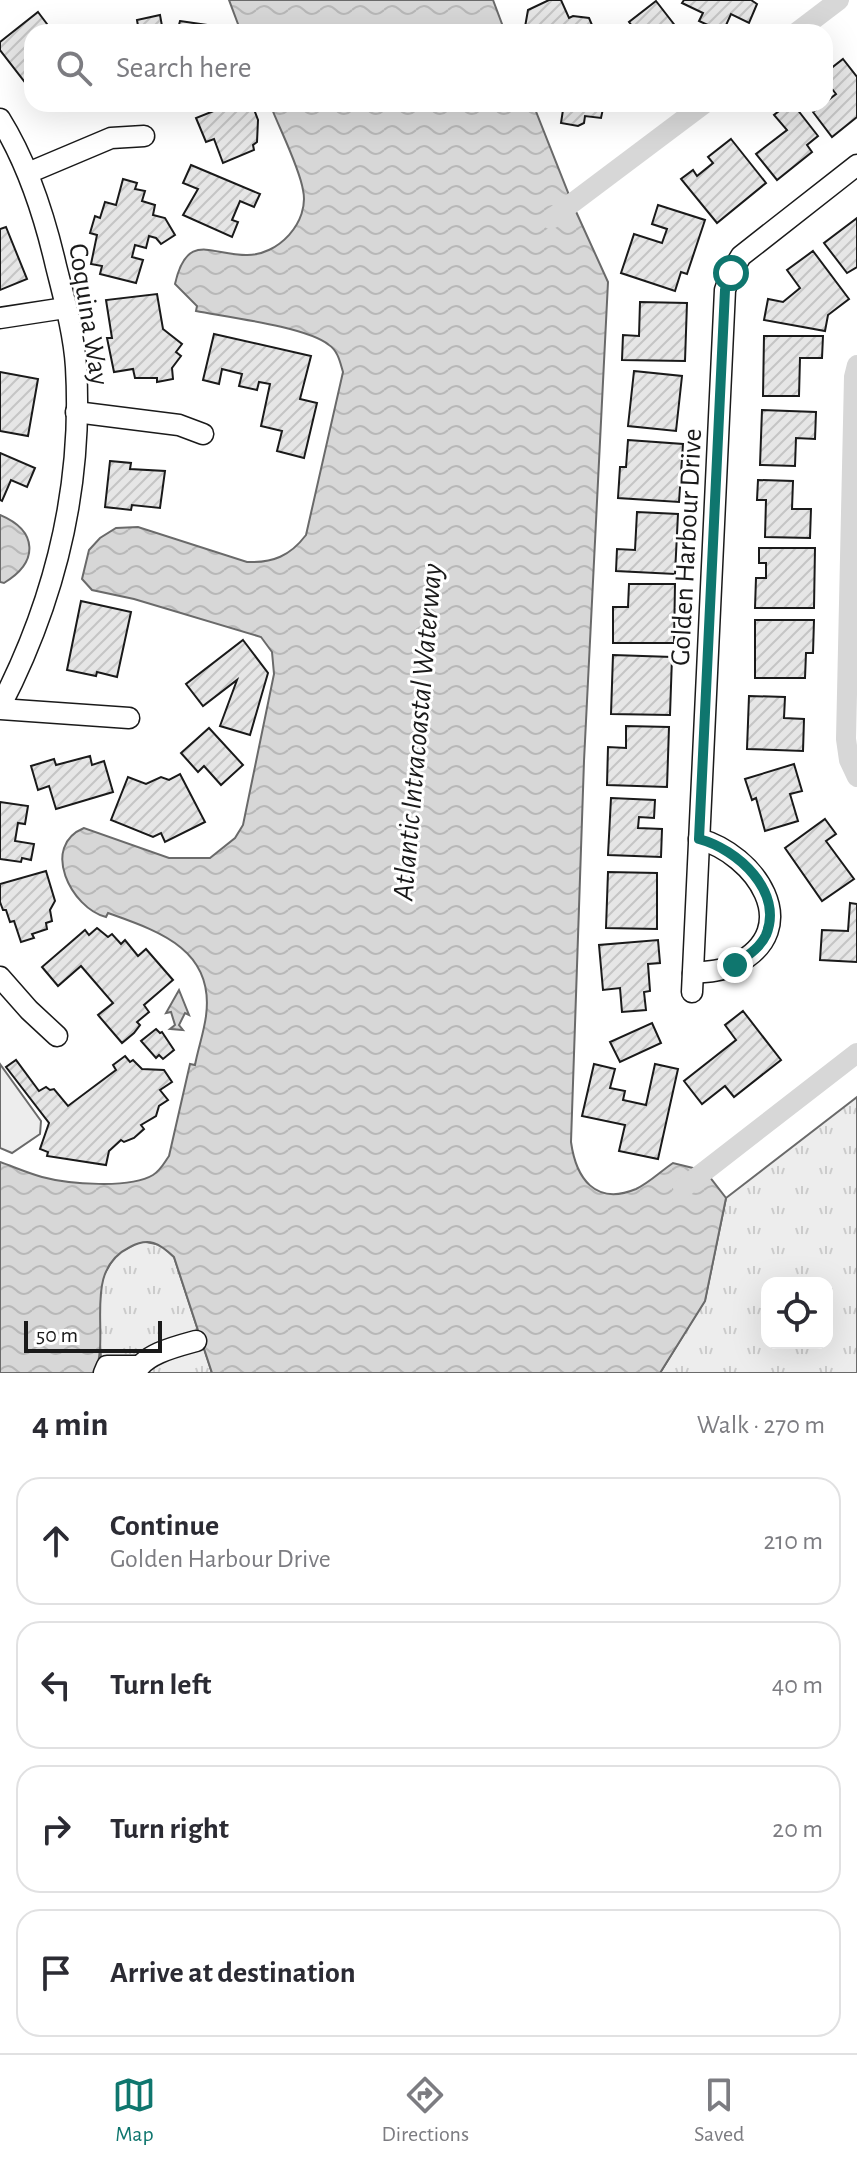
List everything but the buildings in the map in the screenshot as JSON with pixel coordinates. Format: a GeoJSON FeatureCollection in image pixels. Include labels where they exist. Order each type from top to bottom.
{"type":"FeatureCollection","features":[{"type":"Feature","properties":{"kind":"street","name":"Coquina Way"},"geometry":{"type":"LineString","coordinates":[[0,119],[28,173],[48,232],[76,365],[76,462],[68,518],[56,567],[22,665],[0,708]]}},
{"type":"Feature","properties":{"kind":"street"},"geometry":{"type":"LineString","coordinates":[[28,173],[111,138],[144,136]]}},
{"type":"Feature","properties":{"kind":"street","name":"Golden Harbour Drive"},"geometry":{"type":"LineString","coordinates":[[699,839],[718,844],[748,867],[763,887],[769,901],[770,917],[766,936],[756,950],[735,965],[713,971],[693,982],[699,839],[725,290],[741,256],[857,165]]}},
{"type":"Feature","properties":{"kind":"street"},"geometry":{"type":"LineString","coordinates":[[0,318],[65,308]]}},
{"type":"Feature","properties":{"kind":"street"},"geometry":{"type":"LineString","coordinates":[[76,412],[179,425],[203,434]]}},
{"type":"Feature","properties":{"kind":"street"},"geometry":{"type":"LineString","coordinates":[[0,708],[129,718]]}},
{"type":"Feature","properties":{"kind":"street"},"geometry":{"type":"LineString","coordinates":[[0,977],[57,1036]]}},
{"type":"Feature","properties":{"kind":"street"},"geometry":{"type":"LineString","coordinates":[[104,1373],[107,1366],[137,1370],[169,1349],[196,1341]]}},
{"type":"Feature","properties":{"kind":"shaded area"},"geometry":{"type":"Polygon","coordinates":[[[0,1064],[41,1121],[40,1134],[12,1153],[0,1148],[0,1064]]]}},
{"type":"Feature","properties":{"kind":"green space"},"geometry":{"type":"Polygon","coordinates":[[[857,1097],[857,1373],[660,1373],[705,1300],[726,1198],[857,1097]]]}},
{"type":"Feature","properties":{"kind":"green space"},"geometry":{"type":"Polygon","coordinates":[[[141,1241],[161,1245],[174,1257],[212,1373],[95,1373],[101,1357],[98,1319],[102,1278],[116,1254],[141,1241]]]}},
{"type":"Feature","properties":{"kind":"water"},"geometry":{"type":"Polygon","coordinates":[[[229,0],[493,0],[502,24],[238,24],[229,0]]]}},
{"type":"Feature","properties":{"kind":"water","name":"Atlantic Intracoastal Waterway"},"geometry":{"type":"Polygon","coordinates":[[[273,112],[536,112],[608,282],[584,761],[571,1142],[583,1177],[599,1191],[609,1194],[636,1189],[673,1163],[705,1171],[726,1198],[705,1301],[660,1373],[212,1373],[174,1257],[158,1245],[143,1242],[115,1258],[106,1271],[100,1304],[99,1357],[95,1373],[0,1373],[0,1162],[67,1182],[115,1184],[153,1175],[169,1156],[190,1064],[195,1065],[204,1028],[206,993],[202,974],[192,959],[179,946],[146,927],[108,913],[106,917],[82,902],[65,876],[62,862],[64,848],[71,837],[84,828],[169,858],[210,858],[235,838],[243,825],[274,674],[272,652],[261,637],[134,599],[92,590],[82,579],[89,550],[116,528],[138,527],[247,562],[280,557],[306,535],[343,372],[337,354],[329,345],[303,333],[196,311],[197,306],[175,284],[186,257],[194,252],[211,250],[258,254],[289,235],[302,214],[304,202],[301,180],[273,112]]]}},
{"type":"Feature","properties":{"kind":"water"},"geometry":{"type":"Polygon","coordinates":[[[0,515],[22,529],[29,547],[23,566],[4,583],[0,582],[0,515]]]}},
{"type":"Feature","properties":{"kind":"water"},"geometry":{"type":"Polygon","coordinates":[[[179,990],[189,1015],[185,1013],[179,1025],[183,1030],[170,1029],[175,1025],[171,1012],[166,1013],[179,990]]]}},
{"type":"Feature","properties":{"kind":"waterway"},"geometry":{"type":"LineString","coordinates":[[808,24],[839,0]]}},
{"type":"Feature","properties":{"kind":"waterway"},"geometry":{"type":"LineString","coordinates":[[551,219],[693,112]]}},
{"type":"Feature","properties":{"kind":"waterway"},"geometry":{"type":"LineString","coordinates":[[857,365],[854,377],[846,739],[849,760],[857,777]]}},
{"type":"Feature","properties":{"kind":"waterway"},"geometry":{"type":"LineString","coordinates":[[683,1188],[857,1053]]}},
{"type":"Feature","properties":{"kind":"route"},"geometry":{"type":"LineString","coordinates":[[731,273],[725,290],[699,839],[718,844],[748,867],[763,887],[769,901],[770,917],[766,936],[756,950],[735,965]]}}]}
